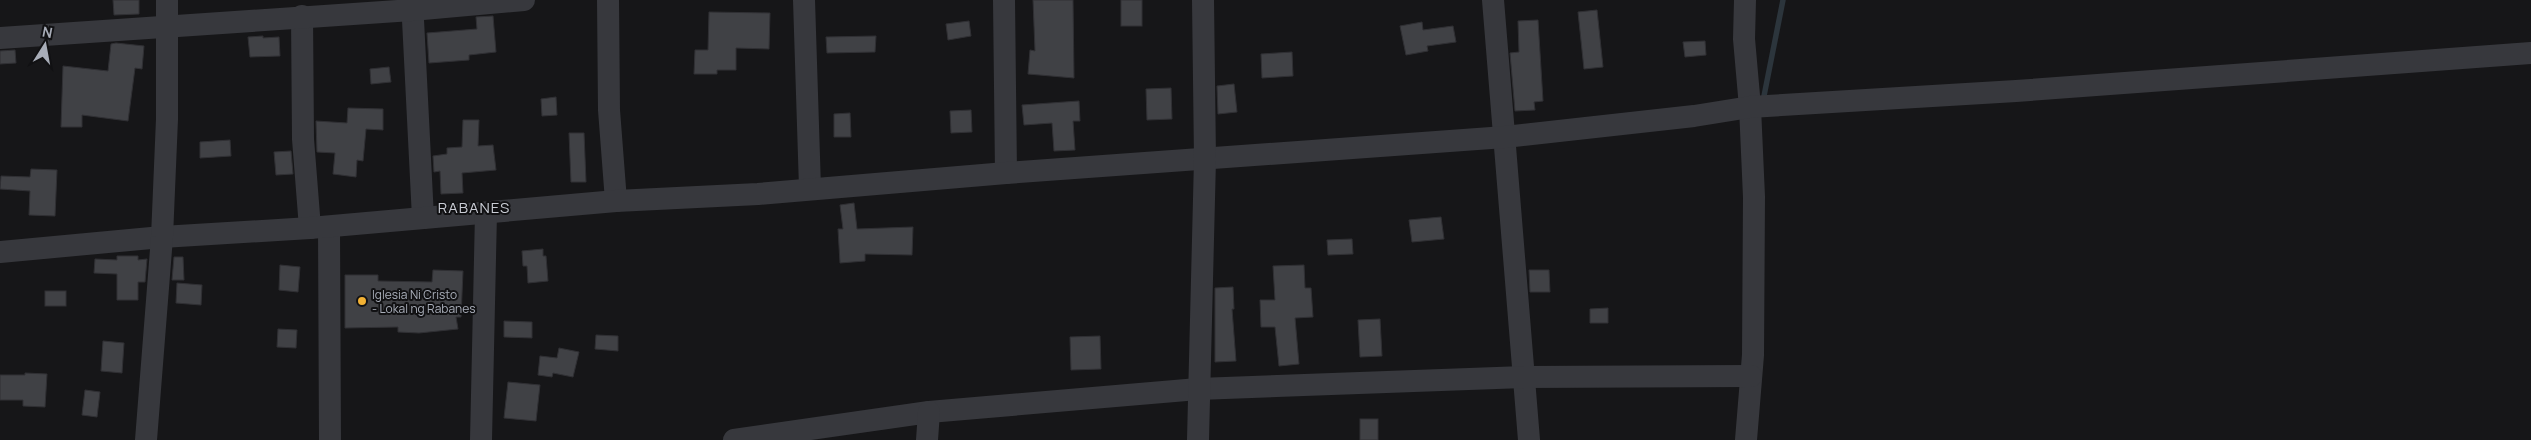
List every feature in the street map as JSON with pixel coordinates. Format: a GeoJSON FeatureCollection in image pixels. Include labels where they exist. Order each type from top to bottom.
{"type":"FeatureCollection","features":[{"type":"Feature","properties":{"kind":"street"},"geometry":{"type":"LineString","coordinates":[[146,440],[162,237],[167,119],[167,0]]}},
{"type":"Feature","properties":{"kind":"street"},"geometry":{"type":"LineString","coordinates":[[0,38],[167,27],[412,5],[524,0]]}},
{"type":"Feature","properties":{"kind":"street"},"geometry":{"type":"LineString","coordinates":[[608,0],[609,110],[616,201]]}},
{"type":"Feature","properties":{"kind":"street"},"geometry":{"type":"LineString","coordinates":[[804,0],[810,188]]}},
{"type":"Feature","properties":{"kind":"street"},"geometry":{"type":"LineString","coordinates":[[1004,0],[1006,173]]}},
{"type":"Feature","properties":{"kind":"street"},"geometry":{"type":"LineString","coordinates":[[1198,440],[1205,159],[1203,0]]}},
{"type":"Feature","properties":{"kind":"street"},"geometry":{"type":"LineString","coordinates":[[1493,0],[1529,440]]}},
{"type":"Feature","properties":{"kind":"street"},"geometry":{"type":"LineString","coordinates":[[1745,0],[1744,39],[1750,107],[1754,197],[1751,376],[1746,440]]}},
{"type":"Feature","properties":{"kind":"street"},"geometry":{"type":"LineString","coordinates":[[412,5],[423,218]]}},
{"type":"Feature","properties":{"kind":"street"},"geometry":{"type":"LineString","coordinates":[[302,16],[303,139],[320,228],[330,440]]}},
{"type":"Feature","properties":{"kind":"street"},"geometry":{"type":"LineString","coordinates":[[0,252],[162,237],[320,228],[616,201],[758,194],[810,188],[1006,173],[1505,137],[1694,116],[1750,107],[2016,91],[2531,53]]}},
{"type":"Feature","properties":{"kind":"street"},"geometry":{"type":"LineString","coordinates":[[481,440],[486,213]]}},
{"type":"Feature","properties":{"kind":"street"},"geometry":{"type":"LineString","coordinates":[[734,440],[929,412],[1198,388],[1524,378],[1751,376]]}},
{"type":"Feature","properties":{"kind":"street"},"geometry":{"type":"LineString","coordinates":[[927,440],[929,412]]}},
{"type":"Feature","properties":{"kind":"building"},"geometry":{"type":"Polygon","coordinates":[[[113,0],[139,0],[139,14],[114,15],[113,0]]]}},
{"type":"Feature","properties":{"kind":"building"},"geometry":{"type":"Polygon","coordinates":[[[1033,0],[1073,0],[1074,78],[1028,74],[1030,50],[1035,51],[1033,0]]]}},
{"type":"Feature","properties":{"kind":"building"},"geometry":{"type":"Polygon","coordinates":[[[1121,0],[1142,0],[1142,26],[1121,26],[1121,0]]]}},
{"type":"Feature","properties":{"kind":"building"},"geometry":{"type":"Polygon","coordinates":[[[1597,10],[1603,67],[1584,69],[1578,12],[1597,10]]]}},
{"type":"Feature","properties":{"kind":"building"},"geometry":{"type":"Polygon","coordinates":[[[709,12],[770,13],[769,49],[736,48],[736,70],[717,70],[717,74],[694,74],[695,50],[708,50],[709,12]]]}},
{"type":"Feature","properties":{"kind":"building"},"geometry":{"type":"Polygon","coordinates":[[[493,16],[496,52],[469,55],[469,60],[429,63],[427,33],[477,29],[476,17],[493,16]]]}},
{"type":"Feature","properties":{"kind":"building"},"geometry":{"type":"Polygon","coordinates":[[[1538,20],[1543,101],[1534,102],[1535,110],[1515,111],[1510,53],[1519,52],[1518,21],[1538,20]]]}},
{"type":"Feature","properties":{"kind":"building"},"geometry":{"type":"Polygon","coordinates":[[[969,21],[971,36],[948,40],[946,24],[969,21]]]}},
{"type":"Feature","properties":{"kind":"building"},"geometry":{"type":"Polygon","coordinates":[[[1422,22],[1423,30],[1453,26],[1456,42],[1427,46],[1428,51],[1406,55],[1400,26],[1422,22]]]}},
{"type":"Feature","properties":{"kind":"building"},"geometry":{"type":"Polygon","coordinates":[[[263,36],[263,38],[279,37],[280,56],[250,57],[248,37],[263,36]]]}},
{"type":"Feature","properties":{"kind":"building"},"geometry":{"type":"Polygon","coordinates":[[[876,36],[875,52],[827,53],[826,37],[876,36]]]}},
{"type":"Feature","properties":{"kind":"building"},"geometry":{"type":"Polygon","coordinates":[[[1705,41],[1706,55],[1685,57],[1683,42],[1705,41]]]}},
{"type":"Feature","properties":{"kind":"building"},"geometry":{"type":"Polygon","coordinates":[[[111,44],[144,46],[142,69],[135,68],[128,121],[82,115],[82,127],[61,127],[63,66],[108,71],[111,44]]]}},
{"type":"Feature","properties":{"kind":"building"},"geometry":{"type":"Polygon","coordinates":[[[15,50],[16,63],[0,64],[0,51],[15,50]]]}},
{"type":"Feature","properties":{"kind":"building"},"geometry":{"type":"Polygon","coordinates":[[[1292,52],[1293,76],[1262,78],[1261,54],[1292,52]]]}},
{"type":"Feature","properties":{"kind":"building"},"geometry":{"type":"Polygon","coordinates":[[[389,67],[391,82],[371,84],[370,69],[389,67]]]}},
{"type":"Feature","properties":{"kind":"building"},"geometry":{"type":"Polygon","coordinates":[[[1234,84],[1237,112],[1218,114],[1217,86],[1234,84]]]}},
{"type":"Feature","properties":{"kind":"building"},"geometry":{"type":"Polygon","coordinates":[[[1171,88],[1172,119],[1147,120],[1146,89],[1171,88]]]}},
{"type":"Feature","properties":{"kind":"building"},"geometry":{"type":"Polygon","coordinates":[[[556,97],[557,115],[542,116],[541,99],[556,97]]]}},
{"type":"Feature","properties":{"kind":"building"},"geometry":{"type":"Polygon","coordinates":[[[1079,101],[1080,121],[1073,121],[1075,150],[1054,151],[1052,123],[1024,125],[1022,105],[1079,101]]]}},
{"type":"Feature","properties":{"kind":"building"},"geometry":{"type":"Polygon","coordinates":[[[348,108],[383,109],[383,130],[366,129],[363,161],[357,160],[356,177],[333,174],[335,153],[317,152],[316,121],[347,123],[348,108]]]}},
{"type":"Feature","properties":{"kind":"building"},"geometry":{"type":"Polygon","coordinates":[[[971,110],[972,132],[951,133],[950,111],[971,110]]]}},
{"type":"Feature","properties":{"kind":"building"},"geometry":{"type":"Polygon","coordinates":[[[850,113],[851,137],[834,137],[834,114],[850,113]]]}},
{"type":"Feature","properties":{"kind":"building"},"geometry":{"type":"Polygon","coordinates":[[[463,120],[479,120],[478,146],[493,145],[496,170],[462,173],[463,193],[441,194],[440,171],[434,172],[433,156],[447,154],[447,148],[462,147],[463,120]]]}},
{"type":"Feature","properties":{"kind":"building"},"geometry":{"type":"Polygon","coordinates":[[[569,133],[584,133],[586,182],[571,182],[569,133]]]}},
{"type":"Feature","properties":{"kind":"building"},"geometry":{"type":"Polygon","coordinates":[[[230,140],[231,156],[200,158],[200,142],[230,140]]]}},
{"type":"Feature","properties":{"kind":"building"},"geometry":{"type":"Polygon","coordinates":[[[291,151],[293,174],[276,175],[274,152],[291,151]]]}},
{"type":"Feature","properties":{"kind":"building"},"geometry":{"type":"Polygon","coordinates":[[[31,169],[57,170],[55,216],[29,215],[30,191],[0,189],[1,176],[30,177],[31,169]]]}},
{"type":"Feature","properties":{"kind":"building"},"geometry":{"type":"Polygon","coordinates":[[[854,203],[857,229],[913,227],[912,255],[865,254],[865,261],[840,263],[838,229],[843,229],[840,205],[854,203]]]}},
{"type":"Feature","properties":{"kind":"building"},"geometry":{"type":"Polygon","coordinates":[[[1441,217],[1444,239],[1412,242],[1409,220],[1441,217]]]}},
{"type":"Feature","properties":{"kind":"building"},"geometry":{"type":"Polygon","coordinates":[[[1352,239],[1353,254],[1328,255],[1327,240],[1352,239]]]}},
{"type":"Feature","properties":{"kind":"building"},"geometry":{"type":"Polygon","coordinates":[[[543,249],[543,256],[546,256],[548,281],[528,283],[527,266],[523,266],[522,251],[543,249]]]}},
{"type":"Feature","properties":{"kind":"building"},"geometry":{"type":"Polygon","coordinates":[[[117,256],[138,256],[138,260],[147,259],[145,282],[138,282],[138,300],[117,300],[117,274],[94,273],[95,259],[117,260],[117,256]]]}},
{"type":"Feature","properties":{"kind":"building"},"geometry":{"type":"Polygon","coordinates":[[[174,257],[183,257],[184,280],[172,280],[174,257]]]}},
{"type":"Feature","properties":{"kind":"building"},"geometry":{"type":"Polygon","coordinates":[[[280,265],[300,267],[298,292],[279,290],[280,265]]]}},
{"type":"Feature","properties":{"kind":"building"},"geometry":{"type":"Polygon","coordinates":[[[1304,265],[1305,288],[1311,288],[1313,317],[1295,318],[1299,364],[1279,366],[1275,327],[1261,327],[1260,300],[1275,300],[1273,266],[1304,265]]]}},
{"type":"Feature","properties":{"kind":"building"},"geometry":{"type":"Polygon","coordinates":[[[433,270],[463,271],[461,317],[456,317],[458,329],[419,333],[398,332],[398,327],[345,328],[345,275],[378,275],[378,281],[432,282],[433,270]]]}},
{"type":"Feature","properties":{"kind":"building"},"geometry":{"type":"Polygon","coordinates":[[[1529,270],[1549,270],[1550,292],[1530,292],[1529,270]]]}},
{"type":"Feature","properties":{"kind":"building"},"geometry":{"type":"Polygon","coordinates":[[[177,283],[202,285],[201,305],[176,303],[177,283]]]}},
{"type":"Feature","properties":{"kind":"building"},"geometry":{"type":"Polygon","coordinates":[[[1233,287],[1234,309],[1232,309],[1236,361],[1215,362],[1215,288],[1233,287]]]}},
{"type":"Feature","properties":{"kind":"building"},"geometry":{"type":"Polygon","coordinates":[[[45,291],[66,291],[66,306],[45,306],[45,291]]]}},
{"type":"Feature","properties":{"kind":"building"},"geometry":{"type":"Polygon","coordinates":[[[1608,308],[1608,323],[1590,323],[1590,309],[1608,308]]]}},
{"type":"Feature","properties":{"kind":"building"},"geometry":{"type":"Polygon","coordinates":[[[1380,319],[1382,356],[1360,357],[1358,320],[1380,319]]]}},
{"type":"Feature","properties":{"kind":"building"},"geometry":{"type":"Polygon","coordinates":[[[504,321],[532,322],[532,338],[504,337],[504,321]]]}},
{"type":"Feature","properties":{"kind":"building"},"geometry":{"type":"Polygon","coordinates":[[[278,329],[297,330],[296,348],[277,347],[278,329]]]}},
{"type":"Feature","properties":{"kind":"building"},"geometry":{"type":"Polygon","coordinates":[[[596,335],[618,336],[618,351],[595,349],[596,335]]]}},
{"type":"Feature","properties":{"kind":"building"},"geometry":{"type":"Polygon","coordinates":[[[1100,336],[1101,369],[1071,370],[1070,337],[1100,336]]]}},
{"type":"Feature","properties":{"kind":"building"},"geometry":{"type":"Polygon","coordinates":[[[103,341],[124,343],[122,373],[101,371],[103,341]]]}},
{"type":"Feature","properties":{"kind":"building"},"geometry":{"type":"Polygon","coordinates":[[[559,348],[579,352],[573,377],[553,373],[552,377],[538,375],[540,356],[557,358],[559,348]]]}},
{"type":"Feature","properties":{"kind":"building"},"geometry":{"type":"Polygon","coordinates":[[[25,373],[47,374],[45,407],[23,406],[23,400],[0,400],[0,375],[25,375],[25,373]]]}},
{"type":"Feature","properties":{"kind":"building"},"geometry":{"type":"Polygon","coordinates":[[[508,382],[540,385],[536,421],[504,418],[508,382]]]}},
{"type":"Feature","properties":{"kind":"building"},"geometry":{"type":"Polygon","coordinates":[[[85,390],[100,392],[97,417],[82,415],[85,390]]]}},
{"type":"Feature","properties":{"kind":"building"},"geometry":{"type":"Polygon","coordinates":[[[1360,419],[1378,419],[1378,440],[1360,440],[1360,419]]]}},
{"type":"Feature","properties":{"kind":"waterway"},"geometry":{"type":"LineString","coordinates":[[1764,96],[1783,0]]}},
{"type":"Feature","properties":{"kind":"place","name":"Iglesia Ni Cristo - Lokal ng Rabanes"},"geometry":{"type":"Point","coordinates":[362,301]}},
{"type":"Feature","properties":{"kind":"district","name":"RABANES"},"geometry":{"type":"Point","coordinates":[474,207]}}]}
